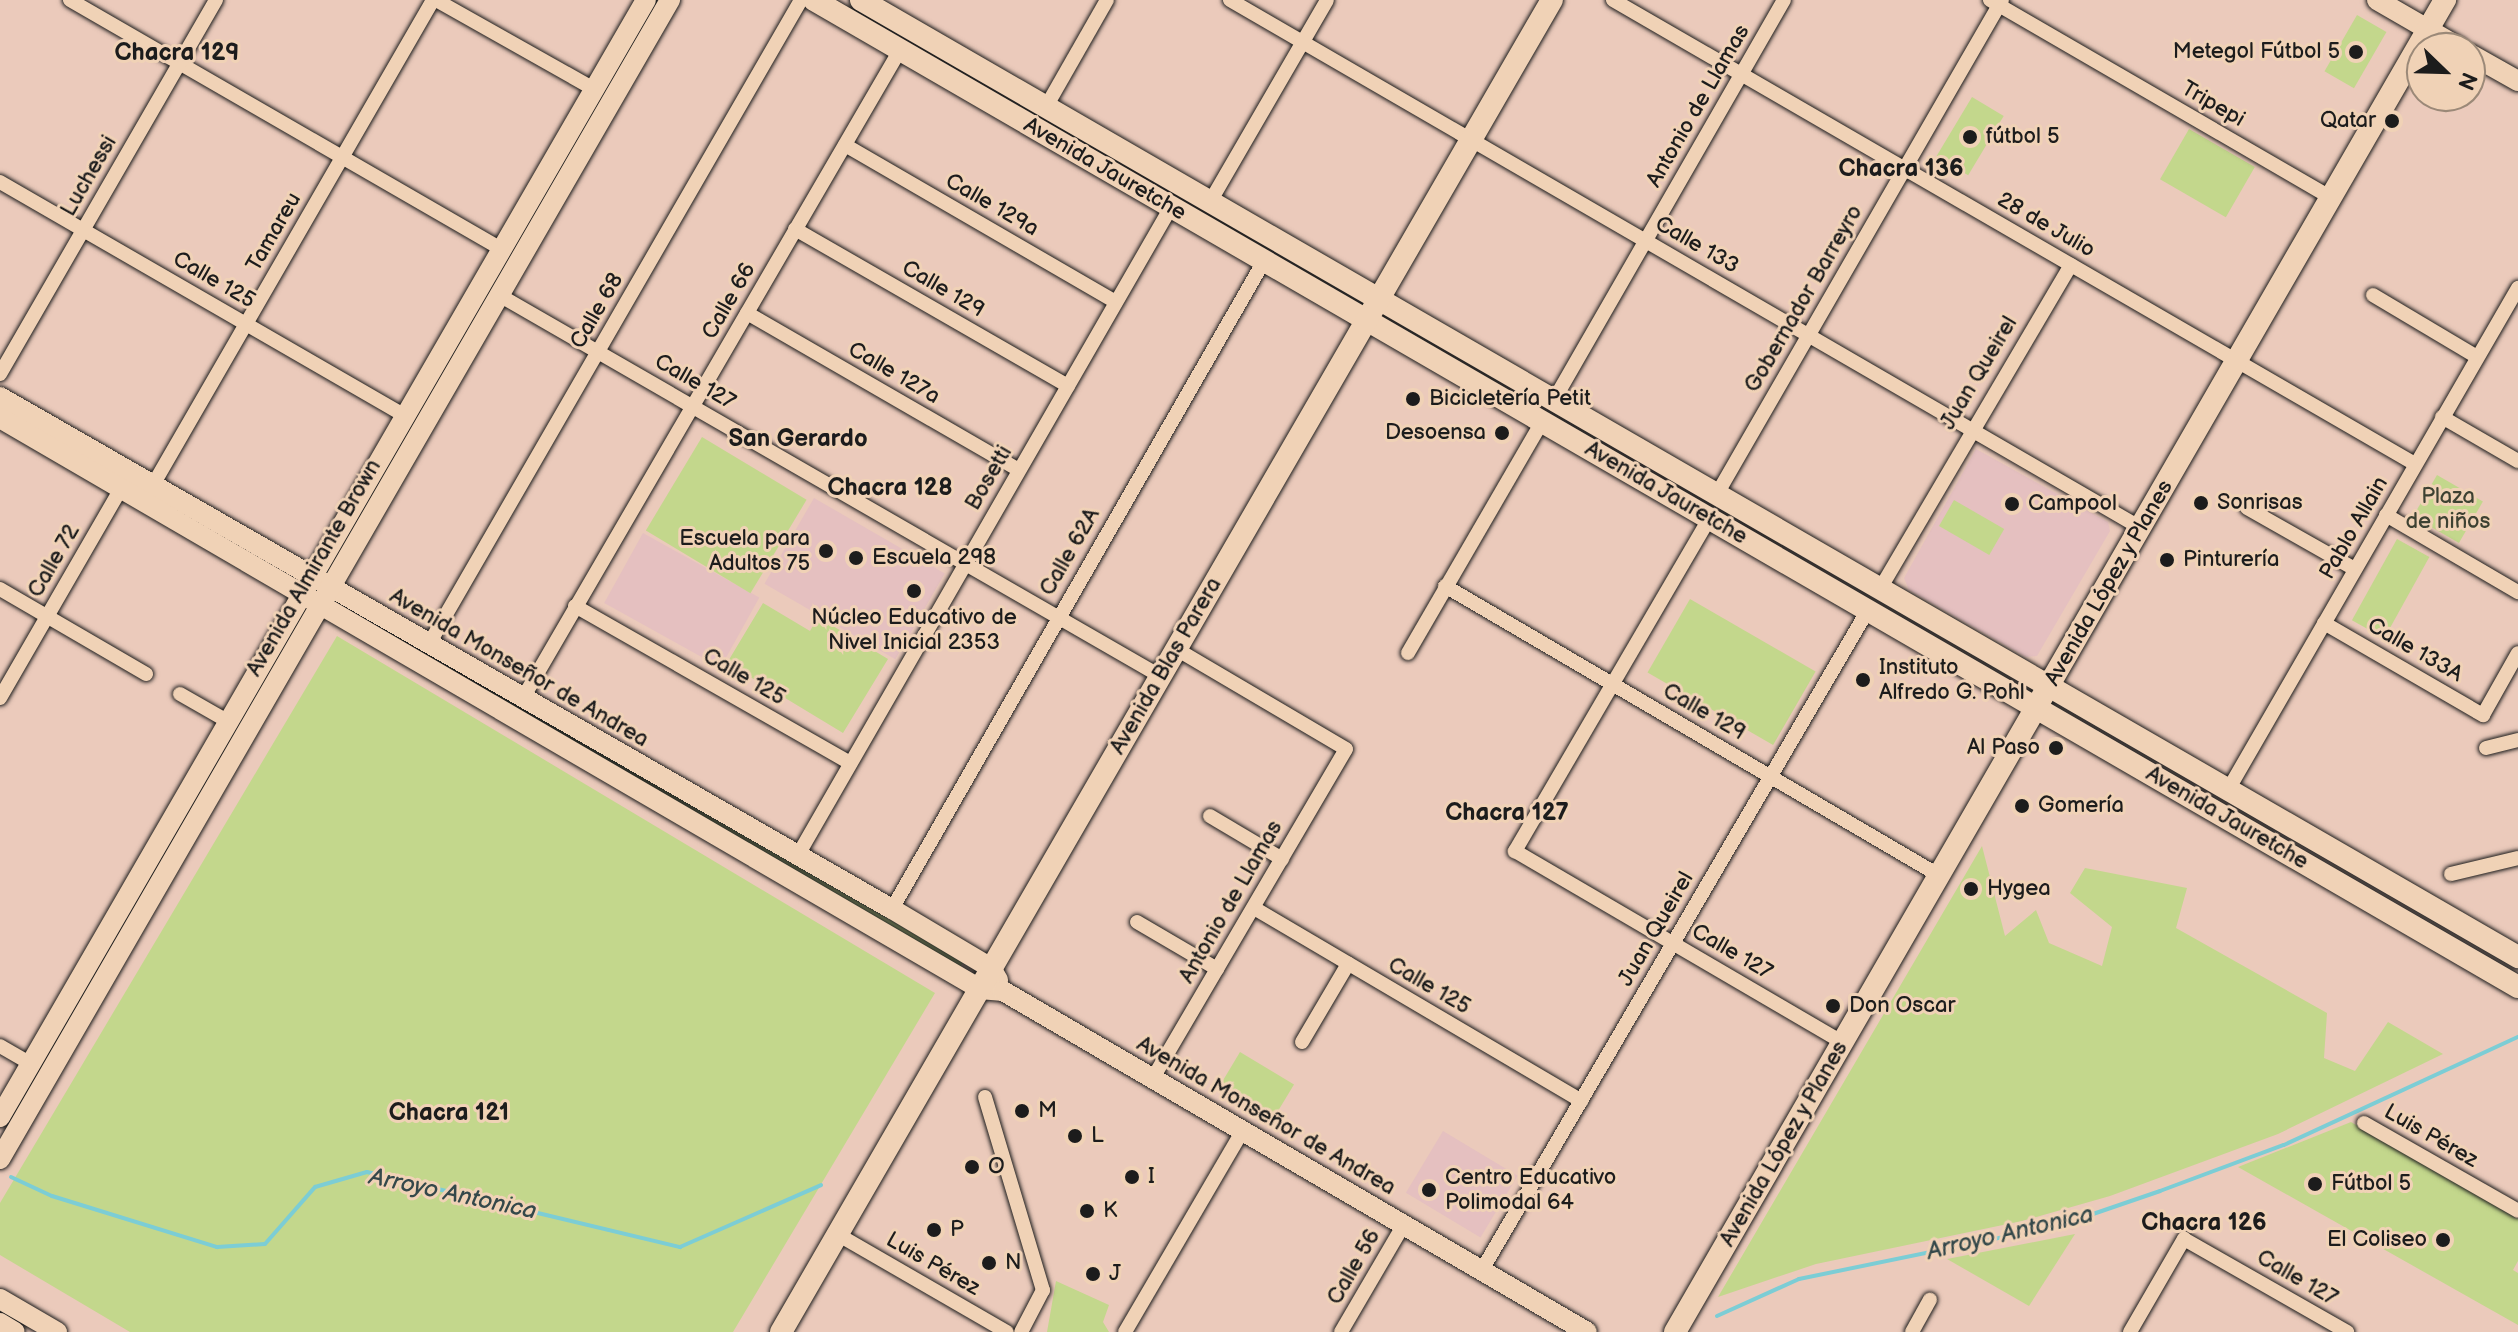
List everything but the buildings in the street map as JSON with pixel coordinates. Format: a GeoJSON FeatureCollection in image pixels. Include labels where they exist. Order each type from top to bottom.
{"type":"FeatureCollection","features":[{"type":"Feature","properties":{"kind":"main road","name":"Avenida Almirante Brown"},"geometry":{"type":"LineString","coordinates":[[0,1117],[646,0]]}},
{"type":"Feature","properties":{"kind":"main road","name":"Avenida Almirante Brown"},"geometry":{"type":"LineString","coordinates":[[0,1159],[670,0]]}},
{"type":"Feature","properties":{"kind":"main road","name":"Avenida Jauretche"},"geometry":{"type":"LineString","coordinates":[[814,0],[2518,987]]}},
{"type":"Feature","properties":{"kind":"main road","name":"Avenida Jauretche"},"geometry":{"type":"LineString","coordinates":[[861,0],[884,6],[1046,107],[2518,957]]}},
{"type":"Feature","properties":{"kind":"main road","name":"Avenida Blas Parera"},"geometry":{"type":"LineString","coordinates":[[781,1332],[1552,0]]}},
{"type":"Feature","properties":{"kind":"main road"},"geometry":{"type":"LineString","coordinates":[[2377,0],[2433,32]]}},
{"type":"Feature","properties":{"kind":"main road","name":"Avenida López y Planes"},"geometry":{"type":"LineString","coordinates":[[1675,1332],[2445,0]]}},
{"type":"Feature","properties":{"kind":"main road"},"geometry":{"type":"LineString","coordinates":[[2486,63],[2518,81]]}},
{"type":"Feature","properties":{"kind":"main road","name":"Avenida Monseñor de Andrea"},"geometry":{"type":"LineString","coordinates":[[0,397],[153,485],[326,596],[980,989],[1003,991],[1587,1332]]}},
{"type":"Feature","properties":{"kind":"main road","name":"Avenida Monseñor de Andrea"},"geometry":{"type":"LineString","coordinates":[[0,418],[121,488],[308,585]]}},
{"type":"Feature","properties":{"kind":"main road","name":"Avenida Monseñor de Andrea"},"geometry":{"type":"LineString","coordinates":[[326,596],[429,644],[991,968]]}},
{"type":"Feature","properties":{"kind":"main road"},"geometry":{"type":"LineString","coordinates":[[991,968],[1003,991]]}},
{"type":"Feature","properties":{"kind":"main road"},"geometry":{"type":"LineString","coordinates":[[0,1299],[57,1332]]}},
{"type":"Feature","properties":{"kind":"main road"},"geometry":{"type":"LineString","coordinates":[[0,1323],[15,1332]]}},
{"type":"Feature","properties":{"kind":"street"},"geometry":{"type":"LineString","coordinates":[[70,0],[502,249]]}},
{"type":"Feature","properties":{"kind":"street","name":"Luchessi"},"geometry":{"type":"LineString","coordinates":[[0,374],[216,0]]}},
{"type":"Feature","properties":{"kind":"street"},"geometry":{"type":"LineString","coordinates":[[434,0],[594,89]]}},
{"type":"Feature","properties":{"kind":"street","name":"Tamareu"},"geometry":{"type":"LineString","coordinates":[[153,485],[434,0]]}},
{"type":"Feature","properties":{"kind":"street","name":"Calle 68"},"geometry":{"type":"LineString","coordinates":[[429,644],[801,0]]}},
{"type":"Feature","properties":{"kind":"street"},"geometry":{"type":"LineString","coordinates":[[1046,107],[1107,0]]}},
{"type":"Feature","properties":{"kind":"street","name":"Calle 133"},"geometry":{"type":"LineString","coordinates":[[1230,0],[2141,528]]}},
{"type":"Feature","properties":{"kind":"street"},"geometry":{"type":"LineString","coordinates":[[1210,202],[1327,0]]}},
{"type":"Feature","properties":{"kind":"street","name":"28 de Julio"},"geometry":{"type":"LineString","coordinates":[[1613,0],[2415,464]]}},
{"type":"Feature","properties":{"kind":"street","name":"Antonio de Llamas"},"geometry":{"type":"LineString","coordinates":[[1554,400],[1784,0]]}},
{"type":"Feature","properties":{"kind":"street","name":"Gobernador Barreyro"},"geometry":{"type":"LineString","coordinates":[[1717,494],[1905,169],[1997,2]]}},
{"type":"Feature","properties":{"kind":"street","name":"Tripepi"},"geometry":{"type":"LineString","coordinates":[[1997,2],[2331,198]]}},
{"type":"Feature","properties":{"kind":"street","name":"Calle 66"},"geometry":{"type":"LineString","coordinates":[[523,698],[900,50]]}},
{"type":"Feature","properties":{"kind":"street","name":"Calle 129a"},"geometry":{"type":"LineString","coordinates":[[845,145],[1116,302]]}},
{"type":"Feature","properties":{"kind":"street","name":"Calle 125"},"geometry":{"type":"LineString","coordinates":[[0,182],[405,416]]}},
{"type":"Feature","properties":{"kind":"street","name":"Bosetti"},"geometry":{"type":"LineString","coordinates":[[798,855],[1171,207]]}},
{"type":"Feature","properties":{"kind":"street","name":"Calle 129"},"geometry":{"type":"LineString","coordinates":[[795,229],[1068,386]]}},
{"type":"Feature","properties":{"kind":"street","name":"Calle 62A"},"geometry":{"type":"LineString","coordinates":[[892,909],[1264,261]]}},
{"type":"Feature","properties":{"kind":"street","name":"Juan Queirel"},"geometry":{"type":"LineString","coordinates":[[1880,589],[1971,429],[2071,265]]}},
{"type":"Feature","properties":{"kind":"street","name":"Pablo Allain"},"geometry":{"type":"LineString","coordinates":[[2228,790],[2518,288]]}},
{"type":"Feature","properties":{"kind":"street","name":"Calle 127"},"geometry":{"type":"LineString","coordinates":[[499,295],[1160,676]]}},
{"type":"Feature","properties":{"kind":"street"},"geometry":{"type":"LineString","coordinates":[[2373,295],[2477,357]]}},
{"type":"Feature","properties":{"kind":"street"},"geometry":{"type":"LineString","coordinates":[[2504,310],[2518,319]]}},
{"type":"Feature","properties":{"kind":"street","name":"Calle 127a"},"geometry":{"type":"LineString","coordinates":[[747,313],[1019,470]]}},
{"type":"Feature","properties":{"kind":"street"},"geometry":{"type":"LineString","coordinates":[[2442,417],[2518,461]]}},
{"type":"Feature","properties":{"kind":"street"},"geometry":{"type":"LineString","coordinates":[[1408,653],[1542,422]]}},
{"type":"Feature","properties":{"kind":"street","name":"Calle 72"},"geometry":{"type":"LineString","coordinates":[[0,698],[121,488]]}},
{"type":"Feature","properties":{"kind":"street"},"geometry":{"type":"LineString","coordinates":[[2247,508],[2355,569]]}},
{"type":"Feature","properties":{"kind":"street"},"geometry":{"type":"LineString","coordinates":[[2386,515],[2518,592]]}},
{"type":"Feature","properties":{"kind":"street"},"geometry":{"type":"LineString","coordinates":[[1612,684],[1709,519]]}},
{"type":"Feature","properties":{"kind":"street","name":"Calle 129"},"geometry":{"type":"LineString","coordinates":[[1445,586],[1940,876]]}},
{"type":"Feature","properties":{"kind":"street"},"geometry":{"type":"LineString","coordinates":[[0,589],[146,674]]}},
{"type":"Feature","properties":{"kind":"street","name":"Calle 125"},"geometry":{"type":"LineString","coordinates":[[575,606],[850,763]]}},
{"type":"Feature","properties":{"kind":"street","name":"Juan Queirel"},"geometry":{"type":"LineString","coordinates":[[1482,1270],[1868,610]]}},
{"type":"Feature","properties":{"kind":"street","name":"Calle 133A"},"geometry":{"type":"LineString","coordinates":[[2324,623],[2483,715],[2518,653]]}},
{"type":"Feature","properties":{"kind":"street","name":"Antonio de Llamas"},"geometry":{"type":"LineString","coordinates":[[1153,1078],[1346,749],[1176,649]]}},
{"type":"Feature","properties":{"kind":"street","name":"Calle 127"},"geometry":{"type":"LineString","coordinates":[[1612,684],[1515,851],[1843,1043]]}},
{"type":"Feature","properties":{"kind":"street"},"geometry":{"type":"LineString","coordinates":[[180,694],[229,722]]}},
{"type":"Feature","properties":{"kind":"street"},"geometry":{"type":"LineString","coordinates":[[2486,748],[2518,740]]}},
{"type":"Feature","properties":{"kind":"street"},"geometry":{"type":"LineString","coordinates":[[1210,816],[1282,859]]}},
{"type":"Feature","properties":{"kind":"street"},"geometry":{"type":"LineString","coordinates":[[2451,874],[2518,858]]}},
{"type":"Feature","properties":{"kind":"street","name":"Calle 125"},"geometry":{"type":"LineString","coordinates":[[1254,908],[1581,1101]]}},
{"type":"Feature","properties":{"kind":"street"},"geometry":{"type":"LineString","coordinates":[[1137,922],[1217,969]]}},
{"type":"Feature","properties":{"kind":"street"},"geometry":{"type":"LineString","coordinates":[[1302,1042],[1348,964]]}},
{"type":"Feature","properties":{"kind":"street"},"geometry":{"type":"LineString","coordinates":[[0,1046],[31,1064]]}},
{"type":"Feature","properties":{"kind":"street"},"geometry":{"type":"LineString","coordinates":[[985,1097],[1043,1290],[1021,1332]]}},
{"type":"Feature","properties":{"kind":"street","name":"Luis Pérez"},"geometry":{"type":"LineString","coordinates":[[2364,1123],[2518,1211]]}},
{"type":"Feature","properties":{"kind":"street"},"geometry":{"type":"LineString","coordinates":[[1125,1332],[1243,1130]]}},
{"type":"Feature","properties":{"kind":"street","name":"Calle 56"},"geometry":{"type":"LineString","coordinates":[[1341,1332],[1404,1224]]}},
{"type":"Feature","properties":{"kind":"street","name":"Luis Pérez"},"geometry":{"type":"LineString","coordinates":[[837,1234],[1007,1332]]}},
{"type":"Feature","properties":{"kind":"street","name":"Calle 127"},"geometry":{"type":"LineString","coordinates":[[2130,1332],[2184,1239],[2347,1332]]}},
{"type":"Feature","properties":{"kind":"street"},"geometry":{"type":"LineString","coordinates":[[1912,1332],[1930,1300]]}},
{"type":"Feature","properties":{"kind":"shaded area"},"geometry":{"type":"Polygon","coordinates":[[[1976,449],[2108,522],[2110,531],[2037,656],[2026,657],[1909,590],[1904,578],[1976,449]]]}},
{"type":"Feature","properties":{"kind":"shaded area"},"geometry":{"type":"Polygon","coordinates":[[[814,498],[945,574],[895,659],[764,584],[814,498]]]}},
{"type":"Feature","properties":{"kind":"shaded area"},"geometry":{"type":"Polygon","coordinates":[[[643,533],[759,597],[721,667],[604,603],[643,533]]]}},
{"type":"Feature","properties":{"kind":"shaded area"},"geometry":{"type":"Polygon","coordinates":[[[1443,1131],[1518,1176],[1480,1238],[1406,1193],[1443,1131]]]}},
{"type":"Feature","properties":{"kind":"green space","name":"Metegol Fútbol 5"},"geometry":{"type":"Polygon","coordinates":[[[2357,15],[2386,32],[2354,88],[2324,71],[2357,15]]]}},
{"type":"Feature","properties":{"kind":"green space","name":"fútbol 5"},"geometry":{"type":"Polygon","coordinates":[[[1972,97],[2004,116],[1968,175],[1936,156],[1972,97]]]}},
{"type":"Feature","properties":{"kind":"green space"},"geometry":{"type":"Polygon","coordinates":[[[2189,129],[2255,167],[2226,217],[2160,179],[2189,129]]]}},
{"type":"Feature","properties":{"kind":"green space"},"geometry":{"type":"Polygon","coordinates":[[[702,437],[807,500],[750,593],[646,530],[702,437]]]}},
{"type":"Feature","properties":{"kind":"green space","name":"Plaza de niños"},"geometry":{"type":"Polygon","coordinates":[[[2437,475],[2483,502],[2459,543],[2413,517],[2437,475]]]}},
{"type":"Feature","properties":{"kind":"green space"},"geometry":{"type":"Polygon","coordinates":[[[1954,500],[2004,529],[1989,555],[1939,526],[1954,500]]]}},
{"type":"Feature","properties":{"kind":"green space"},"geometry":{"type":"Polygon","coordinates":[[[2397,539],[2429,557],[2384,638],[2352,620],[2397,539]]]}},
{"type":"Feature","properties":{"kind":"green space"},"geometry":{"type":"Polygon","coordinates":[[[1690,599],[1816,672],[1773,745],[1648,673],[1690,599]]]}},
{"type":"Feature","properties":{"kind":"green space"},"geometry":{"type":"Polygon","coordinates":[[[763,603],[810,631],[818,617],[888,659],[843,733],[727,663],[763,603]]]}},
{"type":"Feature","properties":{"kind":"green space"},"geometry":{"type":"Polygon","coordinates":[[[357,612],[963,962],[960,967],[354,617],[357,612]]]}},
{"type":"Feature","properties":{"kind":"green space"},"geometry":{"type":"Polygon","coordinates":[[[337,636],[935,993],[733,1332],[130,1332],[0,1255],[0,1203],[337,636]]]}},
{"type":"Feature","properties":{"kind":"green space"},"geometry":{"type":"Polygon","coordinates":[[[1982,846],[2005,936],[2036,910],[2049,943],[2102,966],[2112,927],[2070,893],[2085,868],[2187,888],[2176,928],[2327,1013],[2324,1058],[2355,1071],[2388,1022],[2443,1054],[2278,1134],[2110,1196],[2022,1221],[1816,1264],[1718,1297],[1982,846]]]}},
{"type":"Feature","properties":{"kind":"green space"},"geometry":{"type":"Polygon","coordinates":[[[1240,1052],[1294,1084],[1273,1120],[1219,1087],[1240,1052]]]}},
{"type":"Feature","properties":{"kind":"green space","name":"El Coliseo"},"geometry":{"type":"Polygon","coordinates":[[[2351,1122],[2518,1219],[2518,1261],[2513,1270],[2518,1273],[2518,1325],[2238,1167],[2351,1122]]]}},
{"type":"Feature","properties":{"kind":"green space"},"geometry":{"type":"Polygon","coordinates":[[[2075,1234],[2029,1306],[1947,1259],[2075,1234]]]}},
{"type":"Feature","properties":{"kind":"green space"},"geometry":{"type":"Polygon","coordinates":[[[1056,1281],[1109,1305],[1103,1322],[1109,1332],[1047,1332],[1056,1281]]]}},
{"type":"Feature","properties":{"kind":"waterway","name":"Arroyo Antonica"},"geometry":{"type":"LineString","coordinates":[[1717,1316],[1799,1279],[2058,1226],[2160,1191],[2284,1145],[2518,1037]]}},
{"type":"Feature","properties":{"kind":"waterway","name":"Arroyo Antonica"},"geometry":{"type":"LineString","coordinates":[[11,1177],[52,1196],[217,1247],[265,1244],[315,1187],[367,1172],[680,1247],[821,1185]]}},
{"type":"Feature","properties":{"kind":"place","name":"Metegol Fútbol 5"},"geometry":{"type":"Point","coordinates":[2356,52]}},
{"type":"Feature","properties":{"kind":"place","name":"Qatar"},"geometry":{"type":"Point","coordinates":[2392,121]}},
{"type":"Feature","properties":{"kind":"place","name":"fútbol 5"},"geometry":{"type":"Point","coordinates":[1970,137]}},
{"type":"Feature","properties":{"kind":"place","name":"Bicicletería Petit"},"geometry":{"type":"Point","coordinates":[1413,399]}},
{"type":"Feature","properties":{"kind":"place","name":"Desoensa"},"geometry":{"type":"Point","coordinates":[1502,433]}},
{"type":"Feature","properties":{"kind":"place","name":"Sonrisas"},"geometry":{"type":"Point","coordinates":[2201,503]}},
{"type":"Feature","properties":{"kind":"place","name":"Campool"},"geometry":{"type":"Point","coordinates":[2012,504]}},
{"type":"Feature","properties":{"kind":"place","name":"Escuela para Adultos 75"},"geometry":{"type":"Point","coordinates":[826,551]}},
{"type":"Feature","properties":{"kind":"place","name":"Escuela 298"},"geometry":{"type":"Point","coordinates":[856,558]}},
{"type":"Feature","properties":{"kind":"place","name":"Pinturería"},"geometry":{"type":"Point","coordinates":[2167,560]}},
{"type":"Feature","properties":{"kind":"place","name":"Núcleo Educativo de Nivel Inicial 2353"},"geometry":{"type":"Point","coordinates":[914,591]}},
{"type":"Feature","properties":{"kind":"place","name":"Instituto Alfredo G. Pohl"},"geometry":{"type":"Point","coordinates":[1863,680]}},
{"type":"Feature","properties":{"kind":"place","name":"Al Paso"},"geometry":{"type":"Point","coordinates":[2056,748]}},
{"type":"Feature","properties":{"kind":"place","name":"Gomería"},"geometry":{"type":"Point","coordinates":[2022,806]}},
{"type":"Feature","properties":{"kind":"place","name":"Hygea"},"geometry":{"type":"Point","coordinates":[1971,889]}},
{"type":"Feature","properties":{"kind":"place","name":"Don Oscar"},"geometry":{"type":"Point","coordinates":[1833,1006]}},
{"type":"Feature","properties":{"kind":"place","name":"M"},"geometry":{"type":"Point","coordinates":[1022,1111]}},
{"type":"Feature","properties":{"kind":"place","name":"L"},"geometry":{"type":"Point","coordinates":[1075,1136]}},
{"type":"Feature","properties":{"kind":"place","name":"O"},"geometry":{"type":"Point","coordinates":[972,1167]}},
{"type":"Feature","properties":{"kind":"place","name":"I"},"geometry":{"type":"Point","coordinates":[1132,1177]}},
{"type":"Feature","properties":{"kind":"place","name":"Fútbol 5"},"geometry":{"type":"Point","coordinates":[2315,1184]}},
{"type":"Feature","properties":{"kind":"place","name":"Centro Educativo Polimodal 64"},"geometry":{"type":"Point","coordinates":[1429,1190]}},
{"type":"Feature","properties":{"kind":"place","name":"K"},"geometry":{"type":"Point","coordinates":[1087,1211]}},
{"type":"Feature","properties":{"kind":"place","name":"P"},"geometry":{"type":"Point","coordinates":[934,1230]}},
{"type":"Feature","properties":{"kind":"place","name":"El Coliseo"},"geometry":{"type":"Point","coordinates":[2443,1240]}},
{"type":"Feature","properties":{"kind":"place","name":"N"},"geometry":{"type":"Point","coordinates":[989,1263]}},
{"type":"Feature","properties":{"kind":"place","name":"J"},"geometry":{"type":"Point","coordinates":[1093,1274]}},
{"type":"Feature","properties":{"kind":"district","name":"Chacra 129"},"geometry":{"type":"Point","coordinates":[177,53]}},
{"type":"Feature","properties":{"kind":"district","name":"Chacra 136"},"geometry":{"type":"Point","coordinates":[1901,169]}},
{"type":"Feature","properties":{"kind":"district","name":"San Gerardo"},"geometry":{"type":"Point","coordinates":[798,439]}},
{"type":"Feature","properties":{"kind":"district","name":"Chacra 128"},"geometry":{"type":"Point","coordinates":[890,488]}},
{"type":"Feature","properties":{"kind":"district","name":"Chacra 127"},"geometry":{"type":"Point","coordinates":[1507,813]}},
{"type":"Feature","properties":{"kind":"district","name":"Chacra 121"},"geometry":{"type":"Point","coordinates":[449,1113]}},
{"type":"Feature","properties":{"kind":"district","name":"Chacra 126"},"geometry":{"type":"Point","coordinates":[2204,1223]}}]}
